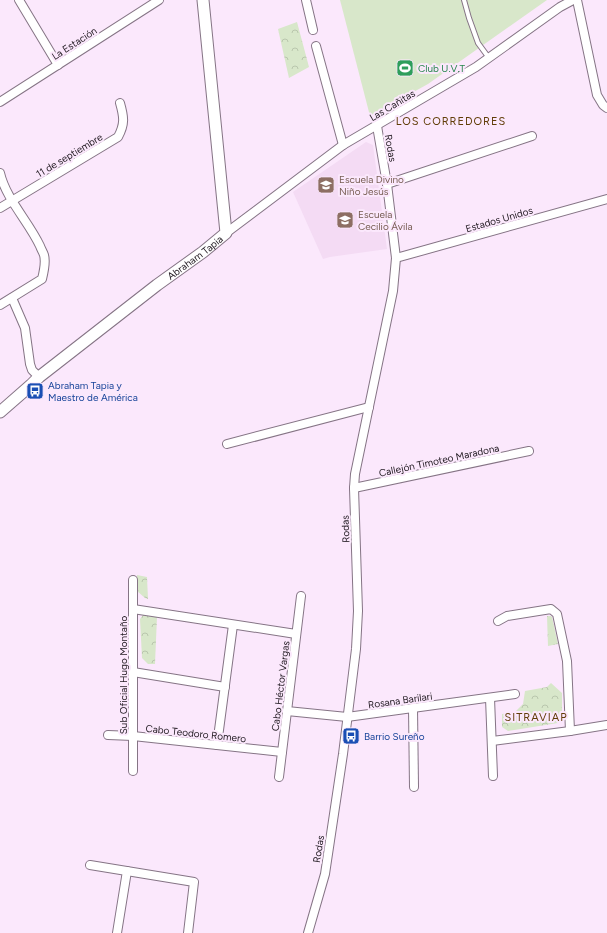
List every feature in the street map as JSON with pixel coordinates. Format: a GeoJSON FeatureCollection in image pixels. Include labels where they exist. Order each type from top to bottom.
{"type":"FeatureCollection","features":[{"type":"Feature","properties":{"kind":"street"},"geometry":{"type":"LineString","coordinates":[[19,0],[58,65]]}},
{"type":"Feature","properties":{"kind":"street","name":"La Estación"},"geometry":{"type":"LineString","coordinates":[[0,102],[159,0]]}},
{"type":"Feature","properties":{"kind":"street","name":"Abraham Tapia"},"geometry":{"type":"LineString","coordinates":[[0,412],[39,377],[226,233],[203,0]]}},
{"type":"Feature","properties":{"kind":"street"},"geometry":{"type":"LineString","coordinates":[[306,0],[313,30]]}},
{"type":"Feature","properties":{"kind":"street","name":"Las Cañitas"},"geometry":{"type":"LineString","coordinates":[[226,233],[343,145],[476,67],[560,7],[573,0]]}},
{"type":"Feature","properties":{"kind":"street"},"geometry":{"type":"LineString","coordinates":[[577,0],[597,95],[603,105],[607,108]]}},
{"type":"Feature","properties":{"kind":"street"},"geometry":{"type":"LineString","coordinates":[[316,46],[343,145]]}},
{"type":"Feature","properties":{"kind":"street","name":"11 de septiembre"},"geometry":{"type":"LineString","coordinates":[[0,208],[118,137],[123,128],[123,115],[120,103]]}},
{"type":"Feature","properties":{"kind":"street","name":"Rodas"},"geometry":{"type":"LineString","coordinates":[[308,933],[324,874],[343,754],[356,649],[358,611],[354,488],[355,474],[393,291],[396,258],[387,184],[377,126]]}},
{"type":"Feature","properties":{"kind":"street"},"geometry":{"type":"LineString","coordinates":[[387,184],[532,136]]}},
{"type":"Feature","properties":{"kind":"street"},"geometry":{"type":"LineString","coordinates":[[0,173],[1,179],[12,200],[35,236],[44,255],[42,279],[0,306]]}},
{"type":"Feature","properties":{"kind":"street","name":"Estados Unidos"},"geometry":{"type":"LineString","coordinates":[[396,258],[607,199]]}},
{"type":"Feature","properties":{"kind":"street"},"geometry":{"type":"LineString","coordinates":[[12,298],[25,328],[32,370],[39,377]]}},
{"type":"Feature","properties":{"kind":"street"},"geometry":{"type":"LineString","coordinates":[[227,444],[369,407]]}},
{"type":"Feature","properties":{"kind":"street","name":"Callejón Timoteo Maradona"},"geometry":{"type":"LineString","coordinates":[[354,488],[529,451]]}},
{"type":"Feature","properties":{"kind":"street","name":"Sub Oficial Hugo Montaño"},"geometry":{"type":"LineString","coordinates":[[133,771],[134,580]]}},
{"type":"Feature","properties":{"kind":"street","name":"Cabo Héctor Vargas"},"geometry":{"type":"LineString","coordinates":[[279,778],[301,596]]}},
{"type":"Feature","properties":{"kind":"street"},"geometry":{"type":"LineString","coordinates":[[498,621],[507,616],[551,609],[557,614],[568,661],[570,732]]}},
{"type":"Feature","properties":{"kind":"street"},"geometry":{"type":"LineString","coordinates":[[134,610],[296,634]]}},
{"type":"Feature","properties":{"kind":"street"},"geometry":{"type":"LineString","coordinates":[[217,745],[233,625]]}},
{"type":"Feature","properties":{"kind":"street"},"geometry":{"type":"LineString","coordinates":[[133,672],[225,687]]}},
{"type":"Feature","properties":{"kind":"street","name":"Rosana Barilari"},"geometry":{"type":"LineString","coordinates":[[287,711],[347,717],[515,694]]}},
{"type":"Feature","properties":{"kind":"street"},"geometry":{"type":"LineString","coordinates":[[490,698],[493,776]]}},
{"type":"Feature","properties":{"kind":"street"},"geometry":{"type":"LineString","coordinates":[[413,708],[414,787]]}},
{"type":"Feature","properties":{"kind":"street"},"geometry":{"type":"LineString","coordinates":[[492,741],[570,732],[607,725]]}},
{"type":"Feature","properties":{"kind":"street","name":"Cabo Teodoro Romero"},"geometry":{"type":"LineString","coordinates":[[108,735],[133,736],[282,752]]}},
{"type":"Feature","properties":{"kind":"street"},"geometry":{"type":"LineString","coordinates":[[90,865],[194,882],[188,933]]}},
{"type":"Feature","properties":{"kind":"street"},"geometry":{"type":"LineString","coordinates":[[117,933],[126,871]]}},
{"type":"Feature","properties":{"kind":"lane"},"geometry":{"type":"LineString","coordinates":[[464,0],[478,43],[489,58]]}},
{"type":"Feature","properties":{"kind":"shaded area","name":"Escuela Cecilio Ávila"},"geometry":{"type":"Polygon","coordinates":[[[366,142],[373,145],[387,249],[323,259],[293,192],[366,142]]]}},
{"type":"Feature","properties":{"kind":"green space","name":"Club U.V.T"},"geometry":{"type":"Polygon","coordinates":[[[340,0],[547,0],[428,84],[370,116],[340,0]]]}},
{"type":"Feature","properties":{"kind":"green space"},"geometry":{"type":"Polygon","coordinates":[[[297,22],[309,67],[289,78],[278,29],[297,22]]]}},
{"type":"Feature","properties":{"kind":"green space"},"geometry":{"type":"Polygon","coordinates":[[[137,575],[147,577],[148,599],[137,591],[137,575]]]}},
{"type":"Feature","properties":{"kind":"green space"},"geometry":{"type":"Polygon","coordinates":[[[143,615],[157,617],[155,664],[148,664],[142,658],[140,619],[143,615]]]}},
{"type":"Feature","properties":{"kind":"green space"},"geometry":{"type":"Polygon","coordinates":[[[547,616],[552,617],[558,644],[548,646],[547,616]]]}},
{"type":"Feature","properties":{"kind":"green space"},"geometry":{"type":"Polygon","coordinates":[[[551,683],[562,693],[562,718],[558,723],[508,731],[502,727],[502,714],[515,712],[523,704],[525,691],[547,687],[551,683]]]}},
{"type":"Feature","properties":{"kind":"place","name":"Club U.V.T"},"geometry":{"type":"Point","coordinates":[405,68]}},
{"type":"Feature","properties":{"kind":"place","name":"Escuela Divino Niño Jesús"},"geometry":{"type":"Point","coordinates":[326,185]}},
{"type":"Feature","properties":{"kind":"place","name":"Escuela Cecilio Ávila"},"geometry":{"type":"Point","coordinates":[345,220]}},
{"type":"Feature","properties":{"kind":"place","name":"Abraham Tapia y Maestro de América"},"geometry":{"type":"Point","coordinates":[35,391]}},
{"type":"Feature","properties":{"kind":"place","name":"Barrio Sureño"},"geometry":{"type":"Point","coordinates":[351,736]}},
{"type":"Feature","properties":{"kind":"district","name":"LOS CORREDORES"},"geometry":{"type":"Point","coordinates":[451,121]}},
{"type":"Feature","properties":{"kind":"district","name":"SITRAVIAP"},"geometry":{"type":"Point","coordinates":[536,717]}}]}
